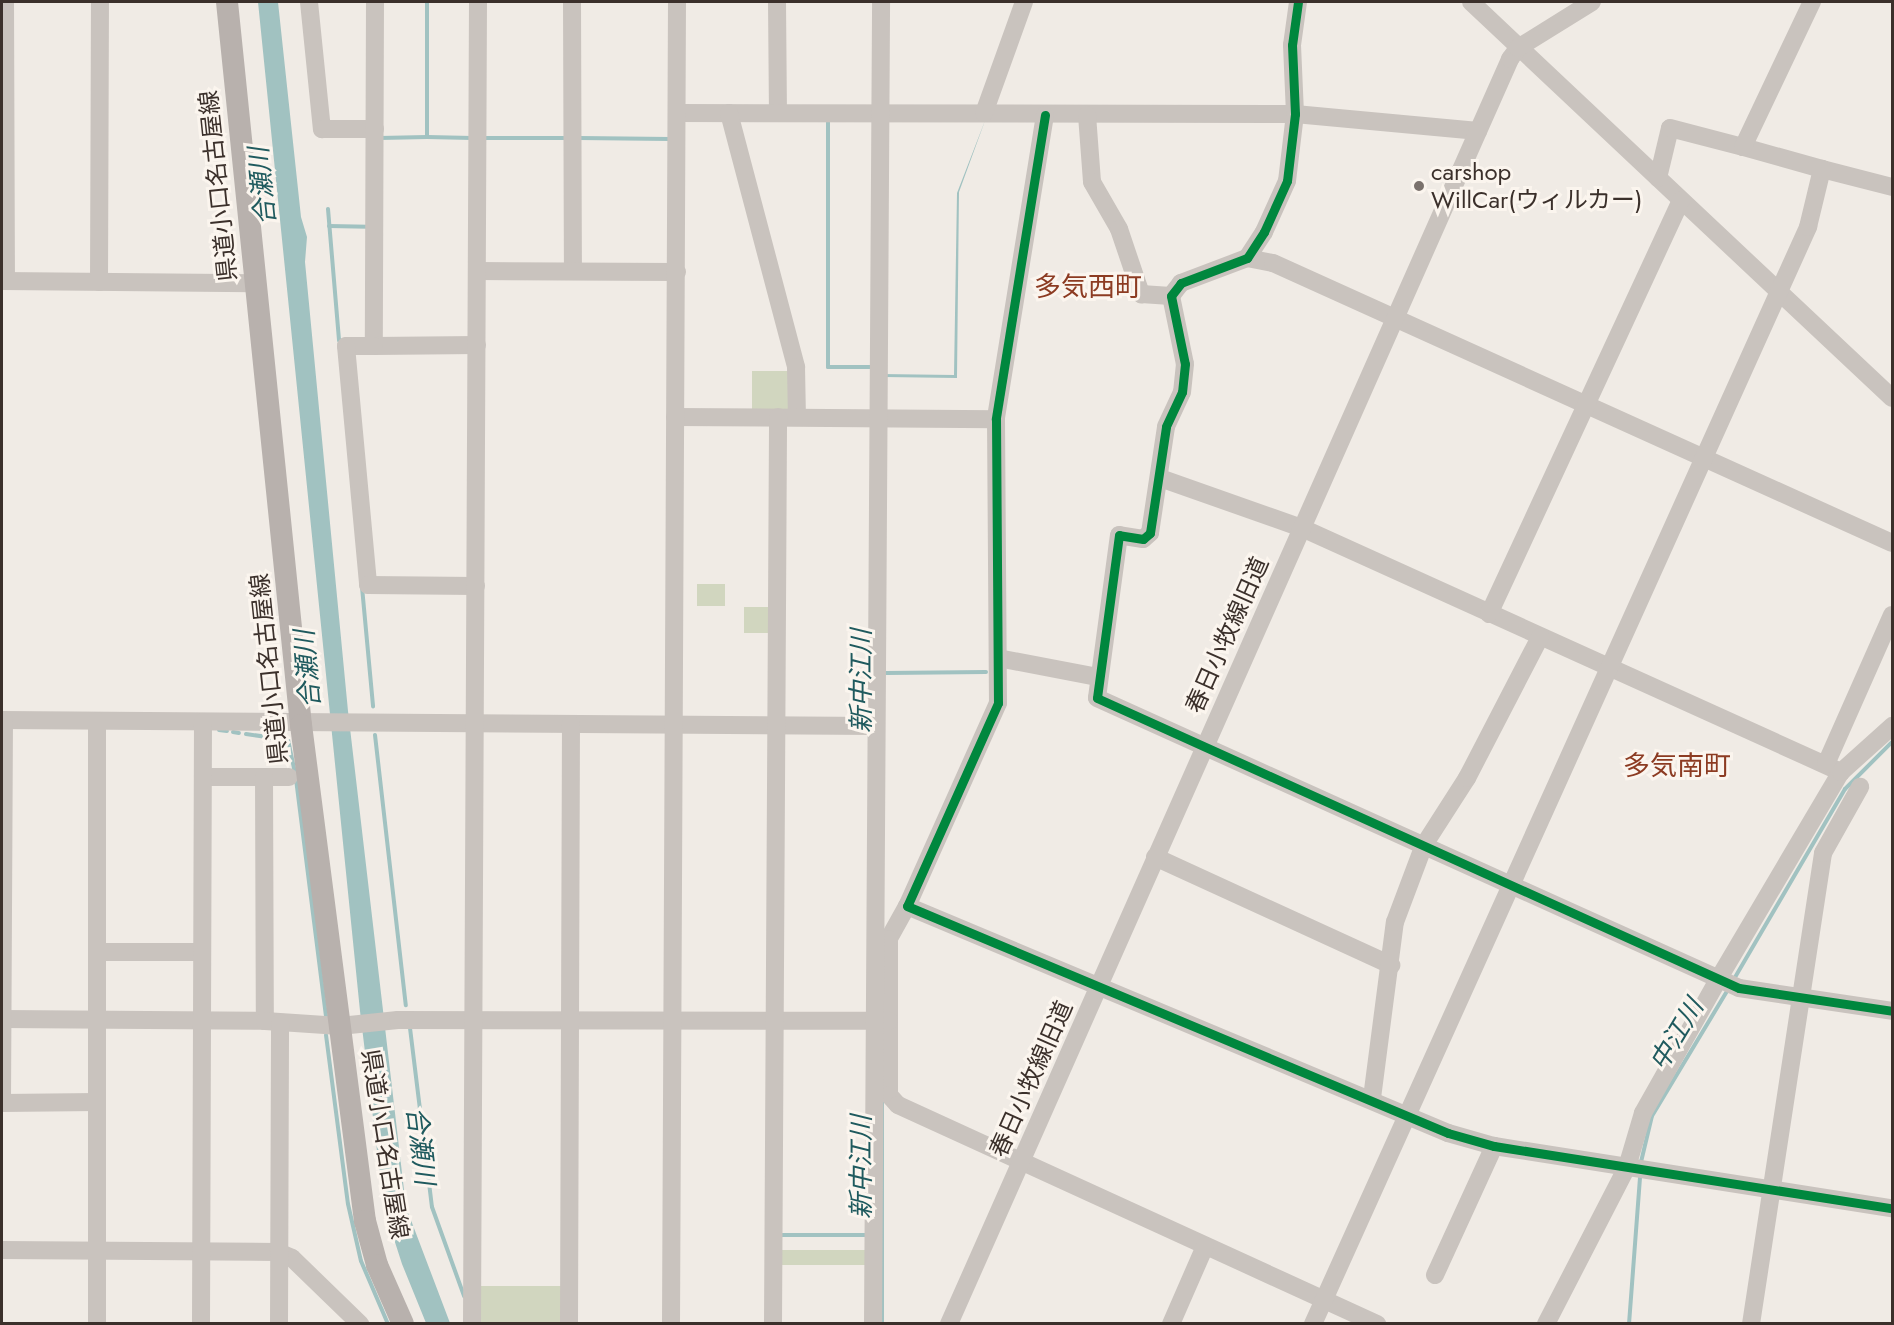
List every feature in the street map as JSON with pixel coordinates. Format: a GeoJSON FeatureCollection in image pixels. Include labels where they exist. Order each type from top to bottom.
{"type":"FeatureCollection","features":[{"type":"Feature","properties":{"kind":"main road","name":"県道小口名古屋線"},"geometry":{"type":"LineString","coordinates":[[227,2],[255,283],[345,1025],[365,1221],[377,1265],[403,1323]]}},
{"type":"Feature","properties":{"kind":"street"},"geometry":{"type":"LineString","coordinates":[[5,2],[4,281],[255,283]]}},
{"type":"Feature","properties":{"kind":"street"},"geometry":{"type":"LineString","coordinates":[[99,282],[100,2]]}},
{"type":"Feature","properties":{"kind":"street"},"geometry":{"type":"LineString","coordinates":[[309,2],[322,129],[375,129]]}},
{"type":"Feature","properties":{"kind":"street"},"geometry":{"type":"LineString","coordinates":[[374,346],[375,2]]}},
{"type":"Feature","properties":{"kind":"street"},"geometry":{"type":"LineString","coordinates":[[472,1323],[478,2]]}},
{"type":"Feature","properties":{"kind":"street"},"geometry":{"type":"LineString","coordinates":[[572,2],[573,271]]}},
{"type":"Feature","properties":{"kind":"street"},"geometry":{"type":"LineString","coordinates":[[671,1323],[677,2]]}},
{"type":"Feature","properties":{"kind":"street"},"geometry":{"type":"LineString","coordinates":[[777,2],[778,113]]}},
{"type":"Feature","properties":{"kind":"street"},"geometry":{"type":"LineString","coordinates":[[873,1323],[881,1021],[876,726],[880,418],[881,2]]}},
{"type":"Feature","properties":{"kind":"street"},"geometry":{"type":"LineString","coordinates":[[984,113],[1024,2]]}},
{"type":"Feature","properties":{"kind":"street"},"geometry":{"type":"LineString","coordinates":[[1247,258],[1264,232],[1287,181],[1295,114],[1292,45],[1298,2]]}},
{"type":"Feature","properties":{"kind":"street"},"geometry":{"type":"LineString","coordinates":[[1470,2],[1893,398]]}},
{"type":"Feature","properties":{"kind":"street"},"geometry":{"type":"LineString","coordinates":[[1518,48],[1577,7],[1592,2]]}},
{"type":"Feature","properties":{"kind":"street"},"geometry":{"type":"LineString","coordinates":[[1743,147],[1812,2]]}},
{"type":"Feature","properties":{"kind":"street","name":"春日小牧線旧道"},"geometry":{"type":"LineString","coordinates":[[949,1323],[1302,528],[1392,317],[1518,48]]}},
{"type":"Feature","properties":{"kind":"street"},"geometry":{"type":"LineString","coordinates":[[677,113],[1295,114],[1478,131]]}},
{"type":"Feature","properties":{"kind":"street"},"geometry":{"type":"LineString","coordinates":[[729,113],[796,367],[797,417]]}},
{"type":"Feature","properties":{"kind":"street"},"geometry":{"type":"LineString","coordinates":[[1045,115],[996,418],[998,703],[907,906],[889,939],[881,1021],[889,1095],[898,1105],[1377,1323]]}},
{"type":"Feature","properties":{"kind":"street"},"geometry":{"type":"LineString","coordinates":[[1087,115],[1092,182],[1119,229],[1141,294],[1171,296]]}},
{"type":"Feature","properties":{"kind":"street"},"geometry":{"type":"LineString","coordinates":[[1658,178],[1670,128],[1893,187]]}},
{"type":"Feature","properties":{"kind":"street"},"geometry":{"type":"LineString","coordinates":[[1313,1323],[1808,227],[1822,169]]}},
{"type":"Feature","properties":{"kind":"street"},"geometry":{"type":"LineString","coordinates":[[1490,614],[1682,200]]}},
{"type":"Feature","properties":{"kind":"street"},"geometry":{"type":"LineString","coordinates":[[1893,543],[1273,263],[1247,258],[1190,279],[1175,289],[1171,296],[1185,364],[1182,392],[1166,427],[1150,533],[1143,539],[1119,535],[1096,698],[1739,988],[1893,1011]]}},
{"type":"Feature","properties":{"kind":"street"},"geometry":{"type":"LineString","coordinates":[[478,271],[677,272]]}},
{"type":"Feature","properties":{"kind":"street"},"geometry":{"type":"LineString","coordinates":[[476,586],[368,585],[346,346],[477,345]]}},
{"type":"Feature","properties":{"kind":"street"},"geometry":{"type":"LineString","coordinates":[[675,417],[996,418]]}},
{"type":"Feature","properties":{"kind":"street"},"geometry":{"type":"LineString","coordinates":[[773,1323],[778,417]]}},
{"type":"Feature","properties":{"kind":"street"},"geometry":{"type":"LineString","coordinates":[[1160,478],[1302,528],[1834,768]]}},
{"type":"Feature","properties":{"kind":"street"},"geometry":{"type":"LineString","coordinates":[[1546,1323],[1628,1168],[1643,1113],[1834,768],[1893,615]]}},
{"type":"Feature","properties":{"kind":"street"},"geometry":{"type":"LineString","coordinates":[[1372,1098],[1395,922],[1424,845],[1467,778],[1540,637]]}},
{"type":"Feature","properties":{"kind":"street"},"geometry":{"type":"LineString","coordinates":[[998,658],[1098,677]]}},
{"type":"Feature","properties":{"kind":"street"},"geometry":{"type":"LineString","coordinates":[[97,1102],[2,1102],[2,720],[308,725],[358,720],[876,726]]}},
{"type":"Feature","properties":{"kind":"street"},"geometry":{"type":"LineString","coordinates":[[97,721],[97,1323]]}},
{"type":"Feature","properties":{"kind":"street"},"geometry":{"type":"LineString","coordinates":[[201,1323],[203,722]]}},
{"type":"Feature","properties":{"kind":"street"},"geometry":{"type":"LineString","coordinates":[[569,1323],[571,723]]}},
{"type":"Feature","properties":{"kind":"street"},"geometry":{"type":"LineString","coordinates":[[1834,768],[1893,726]]}},
{"type":"Feature","properties":{"kind":"street"},"geometry":{"type":"LineString","coordinates":[[203,777],[289,777]]}},
{"type":"Feature","properties":{"kind":"street"},"geometry":{"type":"LineString","coordinates":[[264,777],[273,1022],[279,1323]]}},
{"type":"Feature","properties":{"kind":"street"},"geometry":{"type":"LineString","coordinates":[[1751,1323],[1823,853],[1860,787]]}},
{"type":"Feature","properties":{"kind":"street"},"geometry":{"type":"LineString","coordinates":[[1155,857],[1390,965]]}},
{"type":"Feature","properties":{"kind":"street"},"geometry":{"type":"LineString","coordinates":[[907,906],[1405,1117],[1494,1146],[1893,1208]]}},
{"type":"Feature","properties":{"kind":"street"},"geometry":{"type":"LineString","coordinates":[[97,952],[202,952]]}},
{"type":"Feature","properties":{"kind":"street"},"geometry":{"type":"LineString","coordinates":[[2,1019],[202,1020],[345,1025],[393,1020],[881,1021]]}},
{"type":"Feature","properties":{"kind":"street"},"geometry":{"type":"LineString","coordinates":[[1435,1275],[1494,1146]]}},
{"type":"Feature","properties":{"kind":"street"},"geometry":{"type":"LineString","coordinates":[[1171,1323],[1205,1246]]}},
{"type":"Feature","properties":{"kind":"street"},"geometry":{"type":"LineString","coordinates":[[2,1250],[278,1252],[292,1258],[360,1323]]}},
{"type":"Feature","properties":{"kind":"green space"},"geometry":{"type":"Polygon","coordinates":[[[752,371],[792,371],[789,411],[752,411],[752,371]]]}},
{"type":"Feature","properties":{"kind":"green space"},"geometry":{"type":"Polygon","coordinates":[[[697,584],[725,584],[725,606],[697,606],[697,584]]]}},
{"type":"Feature","properties":{"kind":"green space"},"geometry":{"type":"Polygon","coordinates":[[[744,607],[771,607],[771,633],[744,633],[744,607]]]}},
{"type":"Feature","properties":{"kind":"green space"},"geometry":{"type":"Polygon","coordinates":[[[781,1250],[870,1250],[870,1265],[781,1265],[781,1250]]]}},
{"type":"Feature","properties":{"kind":"green space"},"geometry":{"type":"Polygon","coordinates":[[[480,1286],[563,1286],[563,1323],[480,1324],[480,1286]]]}},
{"type":"Feature","properties":{"kind":"water"},"geometry":{"type":"Polygon","coordinates":[[[258,2],[278,2],[301,217],[307,237],[305,262],[348,711],[406,1207],[450,1323],[426,1323],[402,1264],[384,1208],[360,1011],[258,2]]]}},
{"type":"Feature","properties":{"kind":"water"},"geometry":{"type":"Polygon","coordinates":[[[986,118],[959,192],[957,378],[884,377],[884,1323],[879,1324],[880,374],[954,375],[957,193],[986,118]]]}},
{"type":"Feature","properties":{"kind":"waterway"},"geometry":{"type":"LineString","coordinates":[[427,2],[427,137],[472,138]]}},
{"type":"Feature","properties":{"kind":"waterway"},"geometry":{"type":"LineString","coordinates":[[828,120],[828,367],[870,367]]}},
{"type":"Feature","properties":{"kind":"waterway"},"geometry":{"type":"LineString","coordinates":[[380,138],[427,137]]}},
{"type":"Feature","properties":{"kind":"waterway"},"geometry":{"type":"LineString","coordinates":[[484,138],[566,138]]}},
{"type":"Feature","properties":{"kind":"waterway"},"geometry":{"type":"LineString","coordinates":[[579,138],[670,139]]}},
{"type":"Feature","properties":{"kind":"waterway"},"geometry":{"type":"LineString","coordinates":[[328,209],[339,341]]}},
{"type":"Feature","properties":{"kind":"waterway"},"geometry":{"type":"LineString","coordinates":[[329,226],[368,227]]}},
{"type":"Feature","properties":{"kind":"waterway"},"geometry":{"type":"LineString","coordinates":[[362,587],[373,706]]}},
{"type":"Feature","properties":{"kind":"waterway","name":"新中江川"},"geometry":{"type":"LineString","coordinates":[[886,673],[986,672]]}},
{"type":"Feature","properties":{"kind":"waterway"},"geometry":{"type":"LineString","coordinates":[[219,730],[227,731]]}},
{"type":"Feature","properties":{"kind":"waterway"},"geometry":{"type":"LineString","coordinates":[[233,732],[239,733]]}},
{"type":"Feature","properties":{"kind":"waterway"},"geometry":{"type":"LineString","coordinates":[[246,734],[288,740],[296,779],[326,1016]]}},
{"type":"Feature","properties":{"kind":"waterway"},"geometry":{"type":"LineString","coordinates":[[375,735],[406,1005]]}},
{"type":"Feature","properties":{"kind":"waterway","name":"中江川"},"geometry":{"type":"LineString","coordinates":[[1734,979],[1845,789],[1892,742]]}},
{"type":"Feature","properties":{"kind":"waterway","name":"中江川"},"geometry":{"type":"LineString","coordinates":[[1641,1162],[1652,1116],[1729,988]]}},
{"type":"Feature","properties":{"kind":"waterway","name":"合瀬川"},"geometry":{"type":"LineString","coordinates":[[410,1028],[432,1207],[464,1296]]}},
{"type":"Feature","properties":{"kind":"waterway"},"geometry":{"type":"LineString","coordinates":[[326,1035],[348,1204],[361,1261],[388,1324]]}},
{"type":"Feature","properties":{"kind":"waterway","name":"中江川"},"geometry":{"type":"LineString","coordinates":[[1629,1324],[1640,1176]]}},
{"type":"Feature","properties":{"kind":"waterway"},"geometry":{"type":"LineString","coordinates":[[780,1235],[866,1235]]}},
{"type":"Feature","properties":{"kind":"cycle path"},"geometry":{"type":"LineString","coordinates":[[1298,2],[1292,45],[1295,114],[1287,181],[1264,232],[1247,258],[1181,283],[1171,296],[1185,364],[1182,392],[1166,427],[1150,533],[1143,539],[1119,535],[1097,698],[1739,988],[1892,1011]]}},
{"type":"Feature","properties":{"kind":"cycle path"},"geometry":{"type":"LineString","coordinates":[[1045,115],[996,419],[998,703],[907,906],[1448,1133],[1494,1146],[1892,1208]]}},
{"type":"Feature","properties":{"kind":"place","name":"carshop WillCar(ウィルカー)"},"geometry":{"type":"Point","coordinates":[1419,186]}},
{"type":"Feature","properties":{"kind":"district","name":"多気西町"},"geometry":{"type":"Point","coordinates":[1088,287]}},
{"type":"Feature","properties":{"kind":"district","name":"多気南町"},"geometry":{"type":"Point","coordinates":[1677,766]}}]}
